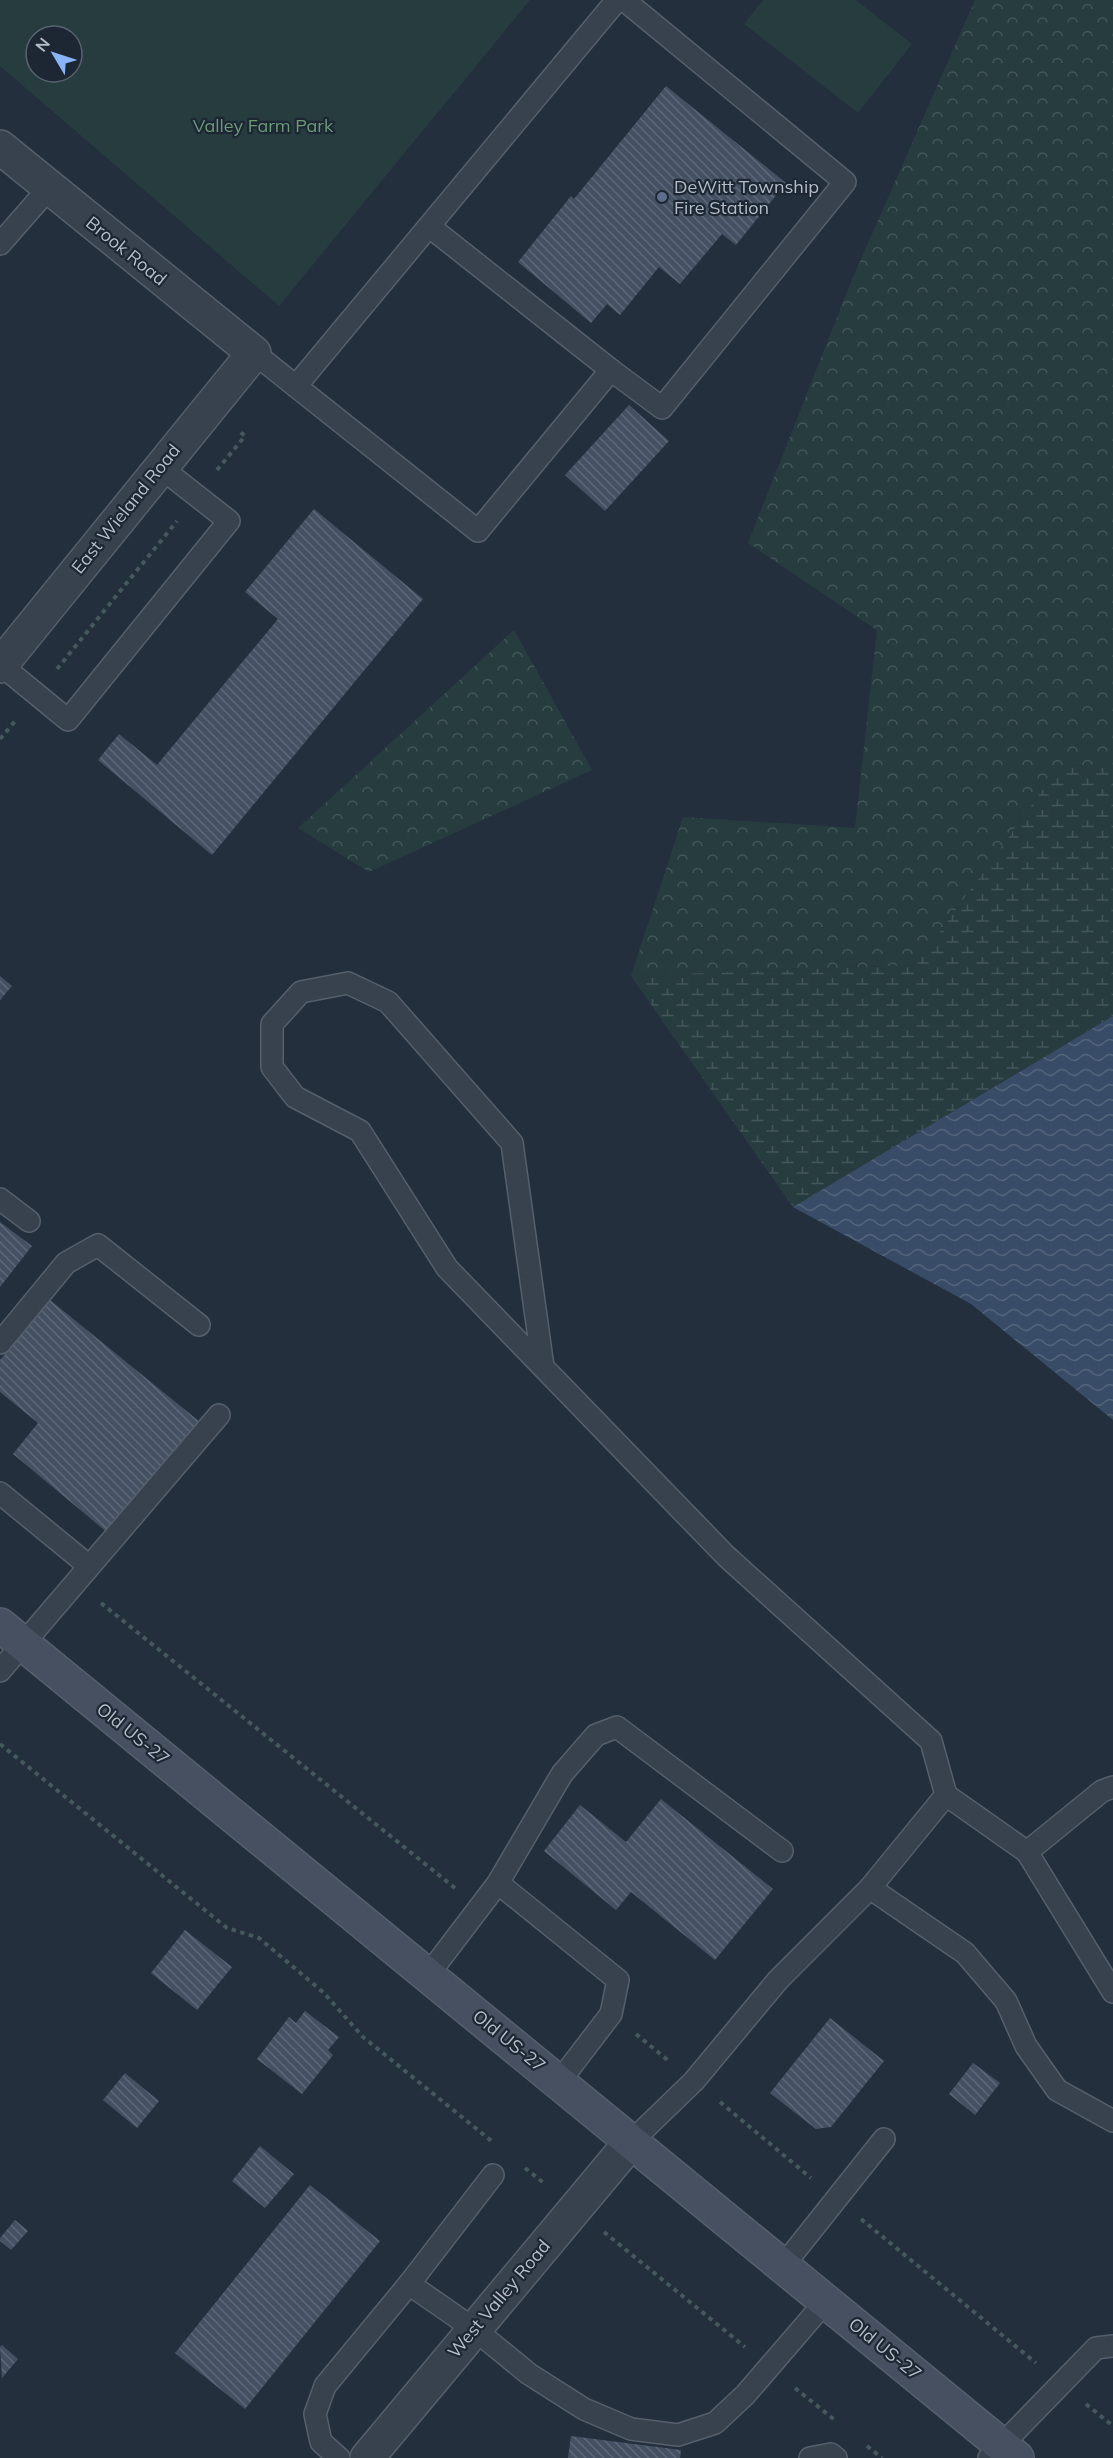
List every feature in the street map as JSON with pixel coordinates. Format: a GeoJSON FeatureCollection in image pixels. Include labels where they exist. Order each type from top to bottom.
{"type":"FeatureCollection","features":[{"type":"Feature","properties":{"kind":"main road","name":"Old US-27"},"geometry":{"type":"LineString","coordinates":[[11,1634],[826,2301],[1002,2453]]}},
{"type":"Feature","properties":{"kind":"street","name":"Brook Road"},"geometry":{"type":"LineString","coordinates":[[0,147],[254,353]]}},
{"type":"Feature","properties":{"kind":"street","name":"East Wieland Road"},"geometry":{"type":"LineString","coordinates":[[0,666],[254,353]]}},
{"type":"Feature","properties":{"kind":"street","name":"West Valley Road"},"geometry":{"type":"LineString","coordinates":[[367,2458],[631,2142]]}},
{"type":"Feature","properties":{"kind":"lane"},"geometry":{"type":"LineString","coordinates":[[296,386],[617,0]]}},
{"type":"Feature","properties":{"kind":"lane"},"geometry":{"type":"LineString","coordinates":[[429,227],[662,408],[845,182],[624,0]]}},
{"type":"Feature","properties":{"kind":"lane"},"geometry":{"type":"LineString","coordinates":[[0,244],[49,188]]}},
{"type":"Feature","properties":{"kind":"lane"},"geometry":{"type":"LineString","coordinates":[[254,353],[478,531],[611,370]]}},
{"type":"Feature","properties":{"kind":"lane"},"geometry":{"type":"LineString","coordinates":[[0,666],[68,720],[229,520],[160,467]]}},
{"type":"Feature","properties":{"kind":"lane"},"geometry":{"type":"LineString","coordinates":[[543,1367],[512,1143],[388,1002],[348,983],[301,992],[272,1024],[272,1067],[295,1097],[360,1131],[447,1268],[726,1556],[931,1741],[946,1795],[1026,1852],[1113,1992]]}},
{"type":"Feature","properties":{"kind":"lane"},"geometry":{"type":"LineString","coordinates":[[0,1199],[29,1221]]}},
{"type":"Feature","properties":{"kind":"lane"},"geometry":{"type":"LineString","coordinates":[[0,1343],[66,1263],[98,1245],[199,1325]]}},
{"type":"Feature","properties":{"kind":"lane"},"geometry":{"type":"LineString","coordinates":[[0,1671],[11,1634],[89,1566],[219,1415]]}},
{"type":"Feature","properties":{"kind":"lane"},"geometry":{"type":"LineString","coordinates":[[0,1493],[89,1566]]}},
{"type":"Feature","properties":{"kind":"lane"},"geometry":{"type":"LineString","coordinates":[[428,1975],[498,1883],[562,1774],[596,1735],[617,1727],[782,1851]]}},
{"type":"Feature","properties":{"kind":"lane"},"geometry":{"type":"LineString","coordinates":[[1026,1852],[1102,1791],[1113,1787]]}},
{"type":"Feature","properties":{"kind":"lane"},"geometry":{"type":"LineString","coordinates":[[631,2142],[694,2081],[778,1980],[870,1888],[946,1795]]}},
{"type":"Feature","properties":{"kind":"lane"},"geometry":{"type":"LineString","coordinates":[[498,1883],[618,1980],[611,2014],[559,2082]]}},
{"type":"Feature","properties":{"kind":"lane"},"geometry":{"type":"LineString","coordinates":[[870,1888],[965,1953],[1006,2001],[1026,2046],[1057,2090],[1113,2121]]}},
{"type":"Feature","properties":{"kind":"lane"},"geometry":{"type":"LineString","coordinates":[[783,2266],[884,2139]]}},
{"type":"Feature","properties":{"kind":"lane"},"geometry":{"type":"LineString","coordinates":[[339,2458],[321,2442],[315,2414],[325,2386],[409,2284],[493,2175]]}},
{"type":"Feature","properties":{"kind":"lane"},"geometry":{"type":"LineString","coordinates":[[409,2284],[474,2329],[529,2374],[584,2409],[632,2429],[678,2435],[715,2424],[745,2395],[826,2301]]}},
{"type":"Feature","properties":{"kind":"lane"},"geometry":{"type":"LineString","coordinates":[[1002,2453],[1096,2348],[1113,2346]]}},
{"type":"Feature","properties":{"kind":"lane"},"geometry":{"type":"LineString","coordinates":[[810,2458],[831,2454],[836,2458]]}},
{"type":"Feature","properties":{"kind":"path"},"geometry":{"type":"LineString","coordinates":[[0,1744],[227,1928],[259,1938],[324,1993],[363,2037],[501,2148]]}},
{"type":"Feature","properties":{"kind":"path"},"geometry":{"type":"LineString","coordinates":[[519,2163],[839,2423]]}},
{"type":"Feature","properties":{"kind":"path"},"geometry":{"type":"LineString","coordinates":[[865,2444],[882,2458]]}},
{"type":"Feature","properties":{"kind":"green space","name":"Valley Farm Park"},"geometry":{"type":"Polygon","coordinates":[[[0,0],[530,0],[279,306],[0,66],[0,0]]]}},
{"type":"Feature","properties":{"kind":"green space"},"geometry":{"type":"Polygon","coordinates":[[[763,0],[856,0],[912,44],[858,113],[744,24],[763,0]]]}},
{"type":"Feature","properties":{"kind":"green space"},"geometry":{"type":"Polygon","coordinates":[[[975,0],[1113,0],[1113,764],[1060,766],[916,965],[631,976],[683,817],[855,828],[877,630],[748,543],[851,282],[975,0]]]}},
{"type":"Feature","properties":{"kind":"green space"},"geometry":{"type":"Polygon","coordinates":[[[514,630],[592,770],[369,872],[298,828],[514,630]]]}},
{"type":"Feature","properties":{"kind":"green space"},"geometry":{"type":"Polygon","coordinates":[[[1113,764],[1113,1016],[793,1207],[631,976],[916,965],[1060,766],[1113,764]]]}},
{"type":"Feature","properties":{"kind":"water"},"geometry":{"type":"Polygon","coordinates":[[[1113,1016],[1113,1420],[971,1304],[793,1207],[1113,1016]]]}},
{"type":"Feature","properties":{"kind":"building"},"geometry":{"type":"Polygon","coordinates":[[[666,86],[786,183],[736,245],[722,234],[680,284],[659,267],[620,315],[607,304],[591,323],[518,262],[571,196],[574,199],[666,86]]]}},
{"type":"Feature","properties":{"kind":"building"},"geometry":{"type":"Polygon","coordinates":[[[629,405],[669,441],[605,511],[565,475],[629,405]]]}},
{"type":"Feature","properties":{"kind":"building"},"geometry":{"type":"Polygon","coordinates":[[[314,509],[423,599],[212,855],[98,760],[119,734],[157,765],[278,619],[245,592],[314,509]]]}},
{"type":"Feature","properties":{"kind":"building"},"geometry":{"type":"Polygon","coordinates":[[[0,976],[12,986],[0,1000],[0,976]]]}},
{"type":"Feature","properties":{"kind":"building"},"geometry":{"type":"Polygon","coordinates":[[[0,1222],[32,1246],[0,1287],[0,1222]]]}},
{"type":"Feature","properties":{"kind":"building"},"geometry":{"type":"Polygon","coordinates":[[[50,1300],[200,1422],[108,1533],[13,1454],[38,1423],[0,1392],[0,1360],[50,1300]]]}},
{"type":"Feature","properties":{"kind":"building"},"geometry":{"type":"Polygon","coordinates":[[[661,1799],[773,1889],[715,1960],[631,1892],[616,1910],[544,1851],[580,1805],[626,1842],[661,1799]]]}},
{"type":"Feature","properties":{"kind":"building"},"geometry":{"type":"Polygon","coordinates":[[[185,1930],[232,1967],[197,2010],[151,1973],[185,1930]]]}},
{"type":"Feature","properties":{"kind":"building"},"geometry":{"type":"Polygon","coordinates":[[[305,2011],[339,2037],[328,2050],[333,2055],[302,2094],[257,2059],[289,2017],[296,2023],[305,2011]]]}},
{"type":"Feature","properties":{"kind":"building"},"geometry":{"type":"Polygon","coordinates":[[[830,2018],[884,2061],[831,2127],[816,2129],[770,2093],[830,2018]]]}},
{"type":"Feature","properties":{"kind":"building"},"geometry":{"type":"Polygon","coordinates":[[[973,2063],[1000,2083],[975,2115],[949,2094],[973,2063]]]}},
{"type":"Feature","properties":{"kind":"building"},"geometry":{"type":"Polygon","coordinates":[[[125,2073],[159,2101],[137,2128],[103,2100],[125,2073]]]}},
{"type":"Feature","properties":{"kind":"building"},"geometry":{"type":"Polygon","coordinates":[[[260,2146],[294,2174],[265,2208],[232,2181],[260,2146]]]}},
{"type":"Feature","properties":{"kind":"building"},"geometry":{"type":"Polygon","coordinates":[[[310,2185],[380,2241],[245,2409],[175,2353],[310,2185]]]}},
{"type":"Feature","properties":{"kind":"building"},"geometry":{"type":"Polygon","coordinates":[[[15,2220],[28,2231],[11,2250],[0,2241],[0,2238],[15,2220]]]}},
{"type":"Feature","properties":{"kind":"building"},"geometry":{"type":"Polygon","coordinates":[[[2,2345],[18,2359],[2,2378],[0,2347],[2,2345]]]}},
{"type":"Feature","properties":{"kind":"building"},"geometry":{"type":"Polygon","coordinates":[[[571,2436],[681,2450],[680,2458],[568,2458],[571,2436]]]}},
{"type":"Feature","properties":{"kind":"place","name":"DeWitt Township Fire Station"},"geometry":{"type":"Point","coordinates":[662,197]}}]}
